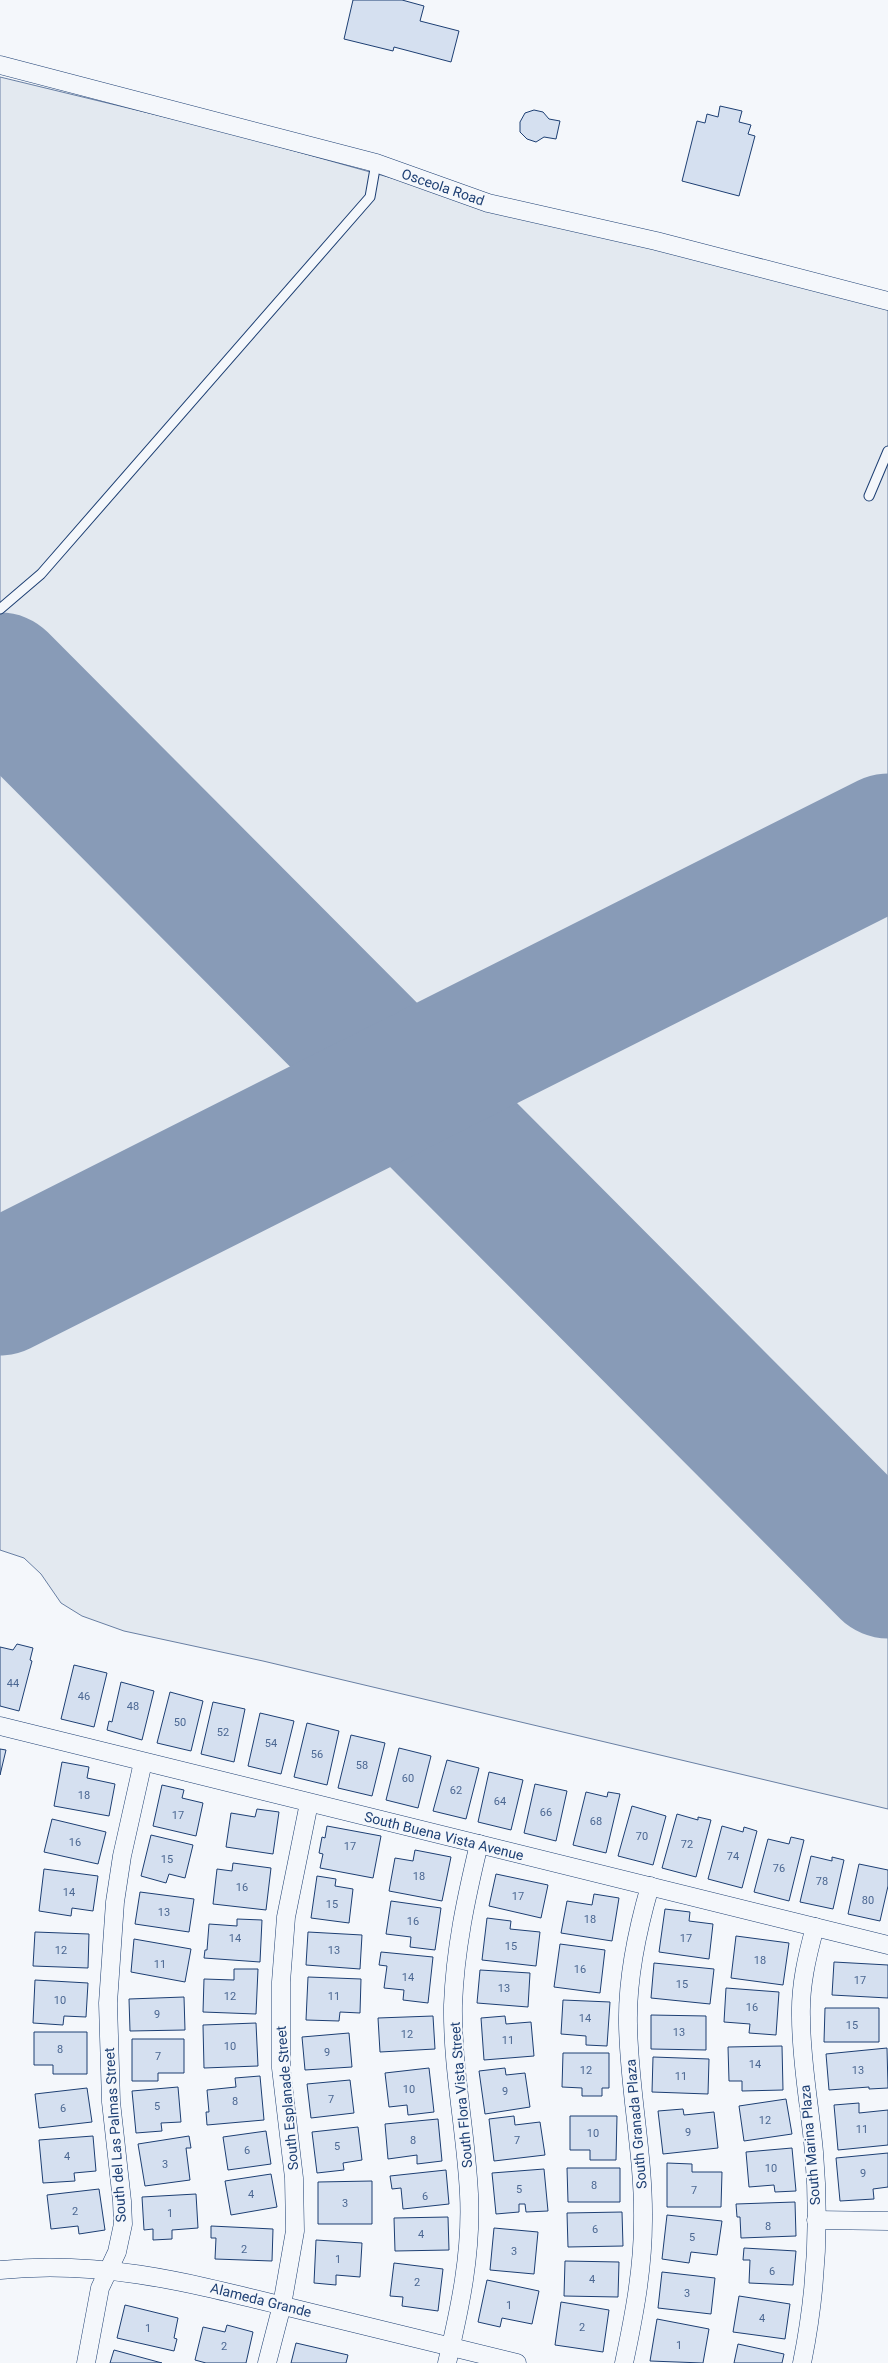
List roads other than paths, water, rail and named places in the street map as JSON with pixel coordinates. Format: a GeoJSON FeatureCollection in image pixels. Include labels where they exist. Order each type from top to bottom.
{"type":"FeatureCollection","features":[{"type":"Feature","properties":{"kind":"street","name":"Osceola Road"},"geometry":{"type":"LineString","coordinates":[[0,65],[376,163],[488,203],[656,241],[888,301]]}},
{"type":"Feature","properties":{"kind":"street","name":"South Buena Vista Avenue"},"geometry":{"type":"LineString","coordinates":[[0,1726],[888,1945]]}},
{"type":"Feature","properties":{"kind":"street","name":"South del Las Palmas Street"},"geometry":{"type":"LineString","coordinates":[[86,2363],[98,2294],[117,2252],[123,2213],[108,2063],[108,2003],[111,1943],[122,1856],[142,1762]]}},
{"type":"Feature","properties":{"kind":"street","name":"South Esplanade Street"},"geometry":{"type":"LineString","coordinates":[[267,2363],[282,2305],[296,2206],[281,2068],[281,1982],[286,1917],[309,1803]]}},
{"type":"Feature","properties":{"kind":"street","name":"South Flora Vista Street"},"geometry":{"type":"LineString","coordinates":[[448,2355],[466,2268],[470,2220],[468,2167],[454,2048],[453,2005],[461,1919],[479,1844]]}},
{"type":"Feature","properties":{"kind":"street","name":"South Granada Plaza"},"geometry":{"type":"LineString","coordinates":[[624,2363],[637,2293],[643,2222],[640,2154],[628,2038],[629,2002],[634,1950],[650,1886]]}},
{"type":"Feature","properties":{"kind":"street","name":"South Marina Plaza"},"geometry":{"type":"LineString","coordinates":[[802,2363],[812,2286],[816,2220],[814,2153],[802,2057],[800,2015],[804,1973],[815,1927]]}},
{"type":"Feature","properties":{"kind":"street"},"geometry":{"type":"LineString","coordinates":[[816,2220],[888,2221]]}},
{"type":"Feature","properties":{"kind":"street","name":"Alameda Grande"},"geometry":{"type":"LineString","coordinates":[[0,2270],[39,2267],[108,2269],[177,2280],[282,2305],[448,2355],[517,2363]]}},
{"type":"Feature","properties":{"kind":"lane"},"geometry":{"type":"LineString","coordinates":[[0,609],[41,574],[370,197],[376,163]]}},
{"type":"Feature","properties":{"kind":"lane"},"geometry":{"type":"LineString","coordinates":[[869,496],[888,450]]}}]}
